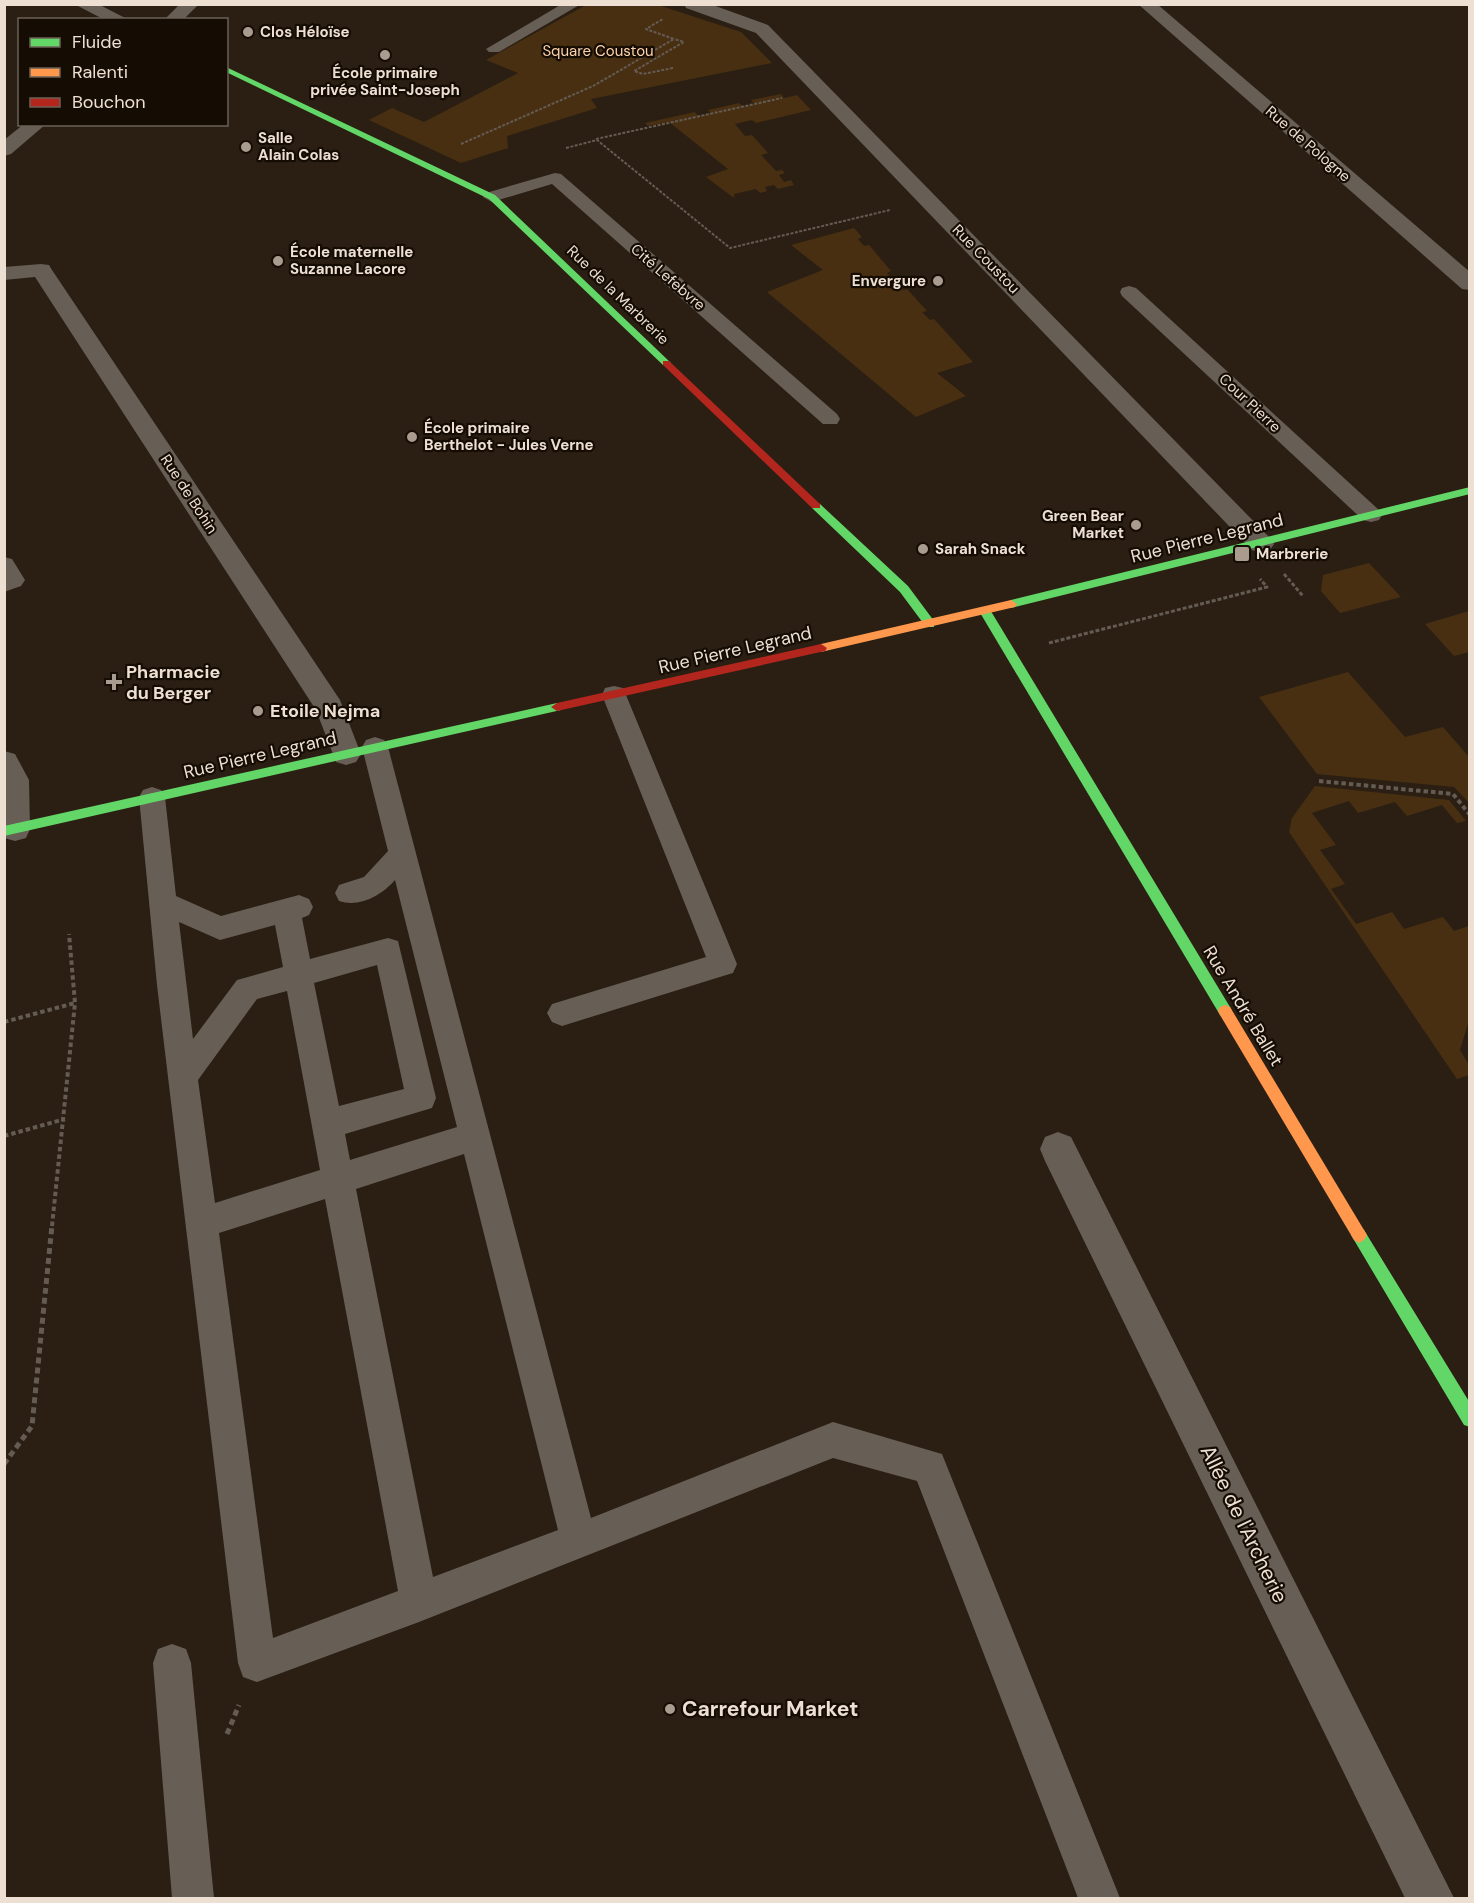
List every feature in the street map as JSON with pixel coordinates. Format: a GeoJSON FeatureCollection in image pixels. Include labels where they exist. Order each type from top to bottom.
{"type":"FeatureCollection","features":[{"type":"Feature","properties":{"kind":"street"},"geometry":{"type":"LineString","coordinates":[[82,4],[116,18]]}},
{"type":"Feature","properties":{"kind":"street"},"geometry":{"type":"LineString","coordinates":[[174,18],[191,4]]}},
{"type":"Feature","properties":{"kind":"street","name":"Rue Coustou"},"geometry":{"type":"LineString","coordinates":[[692,4],[762,29],[1261,544]]}},
{"type":"Feature","properties":{"kind":"street","name":"Rue de Pologne"},"geometry":{"type":"LineString","coordinates":[[1146,4],[1470,284]]}},
{"type":"Feature","properties":{"kind":"street","name":"Rue de la Marbrerie"},"geometry":{"type":"LineString","coordinates":[[228,70],[492,197],[904,590],[930,624]]}},
{"type":"Feature","properties":{"kind":"street"},"geometry":{"type":"LineString","coordinates":[[4,150],[34,126]]}},
{"type":"Feature","properties":{"kind":"street","name":"Rue de Bohin"},"geometry":{"type":"LineString","coordinates":[[4,274],[41,270],[360,750]]}},
{"type":"Feature","properties":{"kind":"street","name":"Rue Pierre Legrand"},"geometry":{"type":"LineString","coordinates":[[10,830],[930,624],[1261,544],[1470,490]]}},
{"type":"Feature","properties":{"kind":"street","name":"Rue André Ballet"},"geometry":{"type":"LineString","coordinates":[[985,611],[1470,1419]]}},
{"type":"Feature","properties":{"kind":"street"},"geometry":{"type":"LineString","coordinates":[[4,762],[14,780],[10,830]]}},
{"type":"Feature","properties":{"kind":"street","name":"Allée de l'Archerie"},"geometry":{"type":"LineString","coordinates":[[1058,1149],[1430,1899]]}},
{"type":"Feature","properties":{"kind":"lane"},"geometry":{"type":"LineString","coordinates":[[494,49],[574,4]]}},
{"type":"Feature","properties":{"kind":"lane","name":"Cité Lefebvre"},"geometry":{"type":"LineString","coordinates":[[492,197],[555,178],[830,419]]}},
{"type":"Feature","properties":{"kind":"lane","name":"Cour Pierre"},"geometry":{"type":"LineString","coordinates":[[1129,292],[1371,515]]}},
{"type":"Feature","properties":{"kind":"lane"},"geometry":{"type":"LineString","coordinates":[[4,566],[13,580],[4,584]]}},
{"type":"Feature","properties":{"kind":"lane"},"geometry":{"type":"LineString","coordinates":[[562,1013],[723,964],[614,694]]}},
{"type":"Feature","properties":{"kind":"lane"},"geometry":{"type":"LineString","coordinates":[[360,750],[401,855],[579,1541]]}},
{"type":"Feature","properties":{"kind":"lane"},"geometry":{"type":"LineString","coordinates":[[152,798],[257,1663],[579,1541],[833,1440],[929,1467],[1100,1899]]}},
{"type":"Feature","properties":{"kind":"lane"},"geometry":{"type":"LineString","coordinates":[[349,893],[374,886],[401,855]]}},
{"type":"Feature","properties":{"kind":"lane"},"geometry":{"type":"LineString","coordinates":[[164,903],[219,928],[292,909],[298,975],[418,1603]]}},
{"type":"Feature","properties":{"kind":"lane"},"geometry":{"type":"LineString","coordinates":[[184,1075],[247,989],[387,950],[421,1098],[328,1124]]}},
{"type":"Feature","properties":{"kind":"lane"},"geometry":{"type":"LineString","coordinates":[[203,1222],[474,1136]]}},
{"type":"Feature","properties":{"kind":"lane"},"geometry":{"type":"LineString","coordinates":[[172,1663],[193,1899]]}},
{"type":"Feature","properties":{"kind":"path"},"geometry":{"type":"LineString","coordinates":[[667,17],[646,29],[684,42],[634,71],[642,74],[673,68]]}},
{"type":"Feature","properties":{"kind":"path"},"geometry":{"type":"LineString","coordinates":[[422,162],[593,86],[674,39]]}},
{"type":"Feature","properties":{"kind":"path"},"geometry":{"type":"LineString","coordinates":[[564,148],[785,98]]}},
{"type":"Feature","properties":{"kind":"path"},"geometry":{"type":"LineString","coordinates":[[595,140],[730,248],[930,202]]}},
{"type":"Feature","properties":{"kind":"path"},"geometry":{"type":"LineString","coordinates":[[1048,644],[1267,587],[1260,579]]}},
{"type":"Feature","properties":{"kind":"path"},"geometry":{"type":"LineString","coordinates":[[1319,781],[1453,794],[1470,815]]}},
{"type":"Feature","properties":{"kind":"path"},"geometry":{"type":"LineString","coordinates":[[4,1464],[32,1426],[75,1003],[69,934]]}},
{"type":"Feature","properties":{"kind":"path"},"geometry":{"type":"LineString","coordinates":[[4,1022],[75,1003]]}},
{"type":"Feature","properties":{"kind":"path"},"geometry":{"type":"LineString","coordinates":[[4,1136],[65,1119]]}},
{"type":"Feature","properties":{"kind":"green space","name":"Square Coustou"},"geometry":{"type":"Polygon","coordinates":[[[586,5],[658,5],[741,32],[772,63],[591,99],[597,108],[507,136],[508,148],[461,163],[369,120],[392,108],[424,122],[518,73],[486,60],[586,5]]]}},
{"type":"Feature","properties":{"kind":"green space"},"geometry":{"type":"Polygon","coordinates":[[[781,94],[784,98],[797,95],[811,110],[756,123],[752,120],[735,124],[745,136],[752,135],[768,153],[761,155],[776,171],[782,170],[785,173],[779,175],[784,182],[791,180],[794,185],[778,189],[774,185],[765,187],[767,191],[760,193],[756,189],[734,194],[734,198],[706,177],[728,169],[669,122],[648,126],[645,123],[695,112],[698,116],[710,113],[708,110],[739,103],[743,106],[754,104],[751,100],[781,94]]]}},
{"type":"Feature","properties":{"kind":"green space"},"geometry":{"type":"Polygon","coordinates":[[[854,228],[862,237],[858,239],[864,246],[869,245],[891,271],[887,273],[903,290],[907,289],[927,311],[922,312],[930,320],[934,319],[973,362],[937,373],[966,396],[916,417],[767,292],[823,270],[791,245],[854,228]]]}},
{"type":"Feature","properties":{"kind":"green space"},"geometry":{"type":"Polygon","coordinates":[[[1369,563],[1401,597],[1340,613],[1321,591],[1323,575],[1369,563]]]}},
{"type":"Feature","properties":{"kind":"green space"},"geometry":{"type":"Polygon","coordinates":[[[1469,611],[1469,652],[1454,656],[1425,624],[1469,611]]]}},
{"type":"Feature","properties":{"kind":"green space"},"geometry":{"type":"Polygon","coordinates":[[[1348,672],[1405,737],[1443,727],[1469,757],[1469,803],[1454,787],[1317,774],[1259,697],[1348,672]]]}},
{"type":"Feature","properties":{"kind":"green space"},"geometry":{"type":"Polygon","coordinates":[[[1315,786],[1449,800],[1466,821],[1457,823],[1442,805],[1407,816],[1395,802],[1358,813],[1349,801],[1312,813],[1336,845],[1320,850],[1345,884],[1331,889],[1356,924],[1392,912],[1404,929],[1443,917],[1454,931],[1469,926],[1469,1020],[1460,1050],[1469,1065],[1469,1075],[1457,1079],[1289,832],[1292,818],[1315,786]]]}},
{"type":"Feature","properties":{"kind":"traffic: fast"},"geometry":{"type":"LineString","coordinates":[[228,70],[492,197],[666,363]]}},
{"type":"Feature","properties":{"kind":"traffic: fast"},"geometry":{"type":"LineString","coordinates":[[1011,604],[1470,490]]}},
{"type":"Feature","properties":{"kind":"traffic: fast"},"geometry":{"type":"LineString","coordinates":[[816,506],[904,589],[930,624]]}},
{"type":"Feature","properties":{"kind":"traffic: fast"},"geometry":{"type":"LineString","coordinates":[[985,611],[1225,1011]]}},
{"type":"Feature","properties":{"kind":"traffic: fast"},"geometry":{"type":"LineString","coordinates":[[4,831],[557,707]]}},
{"type":"Feature","properties":{"kind":"traffic: fast"},"geometry":{"type":"LineString","coordinates":[[1359,1235],[1470,1419]]}},
{"type":"Feature","properties":{"kind":"traffic: slow"},"geometry":{"type":"LineString","coordinates":[[821,648],[1011,604]]}},
{"type":"Feature","properties":{"kind":"traffic: slow"},"geometry":{"type":"LineString","coordinates":[[1225,1011],[1359,1235]]}},
{"type":"Feature","properties":{"kind":"traffic: jam"},"geometry":{"type":"LineString","coordinates":[[666,363],[816,506]]}},
{"type":"Feature","properties":{"kind":"traffic: jam"},"geometry":{"type":"LineString","coordinates":[[557,707],[821,648]]}},
{"type":"Feature","properties":{"kind":"place","name":"Clos Héloïse"},"geometry":{"type":"Point","coordinates":[248,32]}},
{"type":"Feature","properties":{"kind":"place","name":"École primaire privée Saint-Joseph"},"geometry":{"type":"Point","coordinates":[385,55]}},
{"type":"Feature","properties":{"kind":"place","name":"Salle Alain Colas"},"geometry":{"type":"Point","coordinates":[246,147]}},
{"type":"Feature","properties":{"kind":"place","name":"École maternelle Suzanne Lacore"},"geometry":{"type":"Point","coordinates":[278,261]}},
{"type":"Feature","properties":{"kind":"place","name":"Envergure"},"geometry":{"type":"Point","coordinates":[938,281]}},
{"type":"Feature","properties":{"kind":"place","name":"École primaire Berthelot - Jules Verne"},"geometry":{"type":"Point","coordinates":[412,437]}},
{"type":"Feature","properties":{"kind":"place","name":"Green Bear Market"},"geometry":{"type":"Point","coordinates":[1136,525]}},
{"type":"Feature","properties":{"kind":"place","name":"Sarah Snack"},"geometry":{"type":"Point","coordinates":[923,549]}},
{"type":"Feature","properties":{"kind":"place","name":"Marbrerie"},"geometry":{"type":"Point","coordinates":[1242,554]}},
{"type":"Feature","properties":{"kind":"place","name":"Pharmacie du Berger"},"geometry":{"type":"Point","coordinates":[114,682]}},
{"type":"Feature","properties":{"kind":"place","name":"Etoile Nejma"},"geometry":{"type":"Point","coordinates":[258,711]}},
{"type":"Feature","properties":{"kind":"place","name":"Carrefour Market"},"geometry":{"type":"Point","coordinates":[670,1709]}}]}
